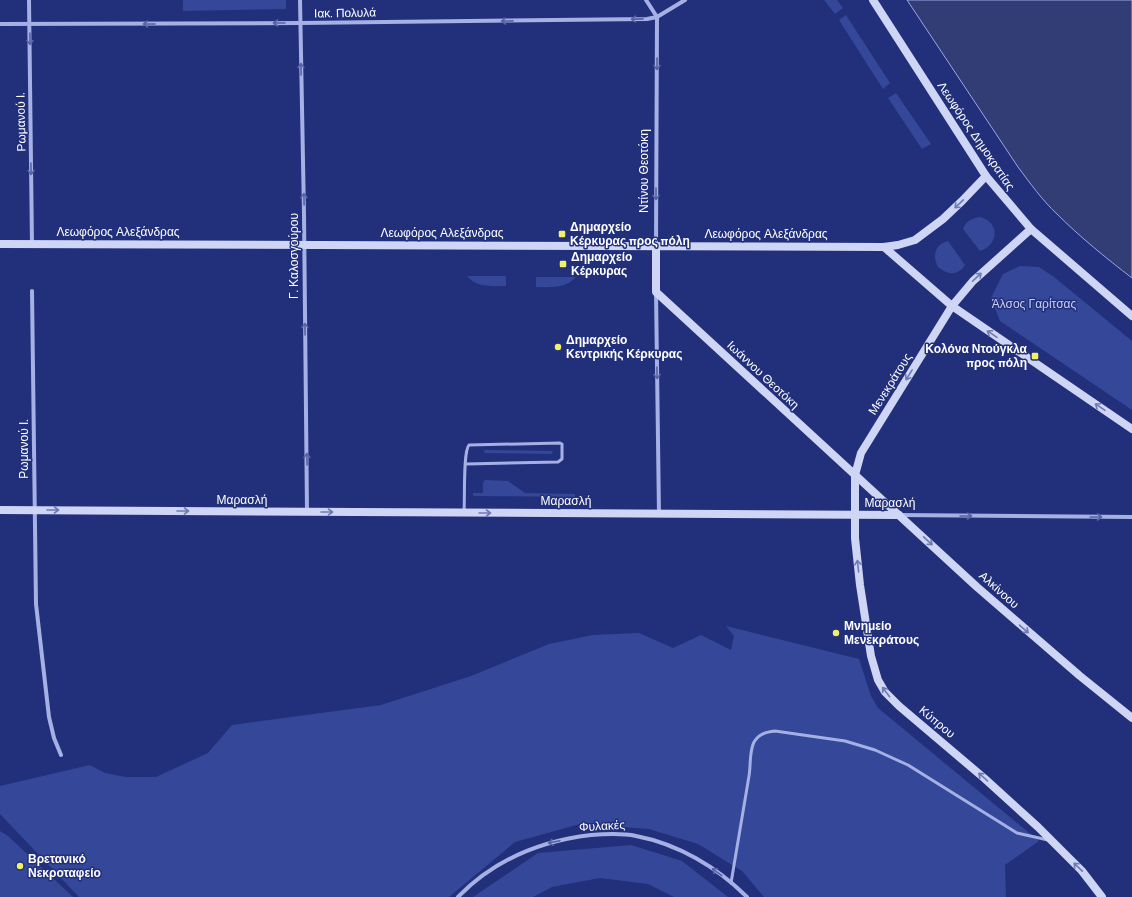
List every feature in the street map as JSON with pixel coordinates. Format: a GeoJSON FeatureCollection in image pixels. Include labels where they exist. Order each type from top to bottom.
{"type":"FeatureCollection","features":[{"type":"Feature","properties":{"kind":"street","name":"Ρωμανού Ι."},"geometry":{"type":"LineString","coordinates":[[30,0],[32,244]]}},
{"type":"Feature","properties":{"kind":"street","name":"Γ. Καλοσγούρου"},"geometry":{"type":"LineString","coordinates":[[300,0],[307,512]]}},
{"type":"Feature","properties":{"kind":"street"},"geometry":{"type":"LineString","coordinates":[[646,0],[657,17]]}},
{"type":"Feature","properties":{"kind":"street","name":"Ιακ. Πολυλά"},"geometry":{"type":"LineString","coordinates":[[0,24],[301,23],[635,19],[657,17],[685,0]]}},
{"type":"Feature","properties":{"kind":"street","name":"Λεωφόρος Δημοκρατίας"},"geometry":{"type":"LineString","coordinates":[[873,0],[986,176],[1022,221],[1132,316]]}},
{"type":"Feature","properties":{"kind":"street","name":"Ντίνου Θεοτόκη"},"geometry":{"type":"LineString","coordinates":[[657,17],[656,292],[659,514]]}},
{"type":"Feature","properties":{"kind":"street","name":"Λεωφόρος Αλεξάνδρας"},"geometry":{"type":"LineString","coordinates":[[0,244],[884,247],[898,246],[915,240],[946,216],[986,176]]}},
{"type":"Feature","properties":{"kind":"street","name":"Μενεκράτους"},"geometry":{"type":"LineString","coordinates":[[854,515],[855,475],[861,454],[952,306],[973,281],[1031,230]]}},
{"type":"Feature","properties":{"kind":"street"},"geometry":{"type":"LineString","coordinates":[[884,247],[952,306],[1132,429]]}},
{"type":"Feature","properties":{"kind":"street","name":"Ρωμανού Ι."},"geometry":{"type":"LineString","coordinates":[[32,292],[35,585],[50,717],[54,738],[62,754]]}},
{"type":"Feature","properties":{"kind":"street","name":"Ιωάννου Θεοτόκη"},"geometry":{"type":"LineString","coordinates":[[656,292],[855,475]]}},
{"type":"Feature","properties":{"kind":"street","name":"Αλκίνοου"},"geometry":{"type":"LineString","coordinates":[[855,475],[1042,645],[1132,718]]}},
{"type":"Feature","properties":{"kind":"street","name":"Μαρασλή"},"geometry":{"type":"LineString","coordinates":[[0,510],[1132,517]]}},
{"type":"Feature","properties":{"kind":"street","name":"Κύπρου"},"geometry":{"type":"LineString","coordinates":[[854,515],[860,585],[871,656],[878,680],[885,692],[899,706],[984,778],[1082,870],[1102,897]]}},
{"type":"Feature","properties":{"kind":"street","name":"Φυλακές"},"geometry":{"type":"LineString","coordinates":[[458,897],[470,884],[495,866],[523,852],[550,842],[599,835],[636,835],[679,849],[695,857],[731,883],[747,897]]}},
{"type":"Feature","properties":{"kind":"lane"},"geometry":{"type":"LineString","coordinates":[[464,513],[466,464],[467,448],[469,445],[562,444],[562,459],[558,462],[466,464]]}},
{"type":"Feature","properties":{"kind":"lane"},"geometry":{"type":"LineString","coordinates":[[731,883],[753,744],[762,734],[775,731],[845,741],[875,750],[908,765],[1017,833],[1051,841]]}},
{"type":"Feature","properties":{"kind":"green space"},"geometry":{"type":"Polygon","coordinates":[[[183,0],[286,0],[286,9],[183,11],[183,0]]]}},
{"type":"Feature","properties":{"kind":"green space"},"geometry":{"type":"Polygon","coordinates":[[[824,0],[837,0],[843,8],[835,14],[824,0]]]}},
{"type":"Feature","properties":{"kind":"green space"},"geometry":{"type":"Polygon","coordinates":[[[846,15],[890,83],[883,89],[839,20],[846,15]]]}},
{"type":"Feature","properties":{"kind":"green space"},"geometry":{"type":"Polygon","coordinates":[[[896,93],[931,144],[922,149],[888,98],[896,93]]]}},
{"type":"Feature","properties":{"kind":"green space"},"geometry":{"type":"Polygon","coordinates":[[[980,217],[987,220],[991,224],[994,228],[995,234],[991,244],[980,251],[963,229],[970,220],[980,217]]]}},
{"type":"Feature","properties":{"kind":"green space"},"geometry":{"type":"Polygon","coordinates":[[[948,241],[965,265],[956,273],[949,273],[941,270],[935,259],[936,251],[940,245],[948,241]]]}},
{"type":"Feature","properties":{"kind":"green space","name":"Άλσος Γαρίτσας"},"geometry":{"type":"Polygon","coordinates":[[[1020,266],[1039,267],[1054,277],[1132,341],[1132,410],[1000,321],[991,298],[1003,274],[1020,266]]]}},
{"type":"Feature","properties":{"kind":"green space"},"geometry":{"type":"Polygon","coordinates":[[[467,276],[506,276],[506,286],[490,286],[475,283],[467,276]]]}},
{"type":"Feature","properties":{"kind":"green space"},"geometry":{"type":"Polygon","coordinates":[[[536,277],[576,277],[567,284],[536,287],[536,277]]]}},
{"type":"Feature","properties":{"kind":"green space"},"geometry":{"type":"Polygon","coordinates":[[[485,450],[553,452],[551,454],[485,453],[485,450]]]}},
{"type":"Feature","properties":{"kind":"green space"},"geometry":{"type":"Polygon","coordinates":[[[485,480],[508,481],[525,493],[575,494],[575,497],[473,496],[473,493],[483,493],[483,483],[485,480]]]}},
{"type":"Feature","properties":{"kind":"green space"},"geometry":{"type":"Polygon","coordinates":[[[726,626],[859,659],[871,696],[878,708],[1039,841],[1005,865],[1006,897],[764,897],[742,871],[698,844],[649,829],[580,824],[515,842],[449,897],[79,897],[0,814],[0,786],[90,765],[105,773],[126,777],[156,777],[208,753],[232,725],[381,705],[471,676],[549,644],[593,635],[639,633],[673,648],[701,635],[731,650],[734,636],[726,626]]]}},
{"type":"Feature","properties":{"kind":"green space","name":"Βρετανικό Νεκροταφείο"},"geometry":{"type":"Polygon","coordinates":[[[0,831],[8,836],[73,897],[0,897],[0,831]]]}},
{"type":"Feature","properties":{"kind":"green space"},"geometry":{"type":"Polygon","coordinates":[[[631,845],[682,861],[728,897],[674,897],[648,884],[600,878],[552,887],[533,897],[473,897],[538,853],[631,845]]]}},
{"type":"Feature","properties":{"kind":"shaded area"},"geometry":{"type":"Polygon","coordinates":[[[907,0],[1132,0],[1132,278],[1075,231],[1036,191],[1018,167],[907,0]]]}},
{"type":"Feature","properties":{"kind":"place","name":"Δημαρχείο Κέρκυρας προς πόλη"},"geometry":{"type":"Point","coordinates":[562,234]}},
{"type":"Feature","properties":{"kind":"place","name":"Δημαρχείο Κέρκυρας"},"geometry":{"type":"Point","coordinates":[563,264]}},
{"type":"Feature","properties":{"kind":"place","name":"Δημαρχείο Κεντρικής Κέρκυρας"},"geometry":{"type":"Point","coordinates":[558,347]}},
{"type":"Feature","properties":{"kind":"place","name":"Κολόνα Ντούγκλα προς πόλη"},"geometry":{"type":"Point","coordinates":[1035,356]}},
{"type":"Feature","properties":{"kind":"place","name":"Μνημείο Μενεκράτους"},"geometry":{"type":"Point","coordinates":[836,633]}},
{"type":"Feature","properties":{"kind":"place","name":"Βρετανικό Νεκροταφείο"},"geometry":{"type":"Point","coordinates":[20,866]}}]}
